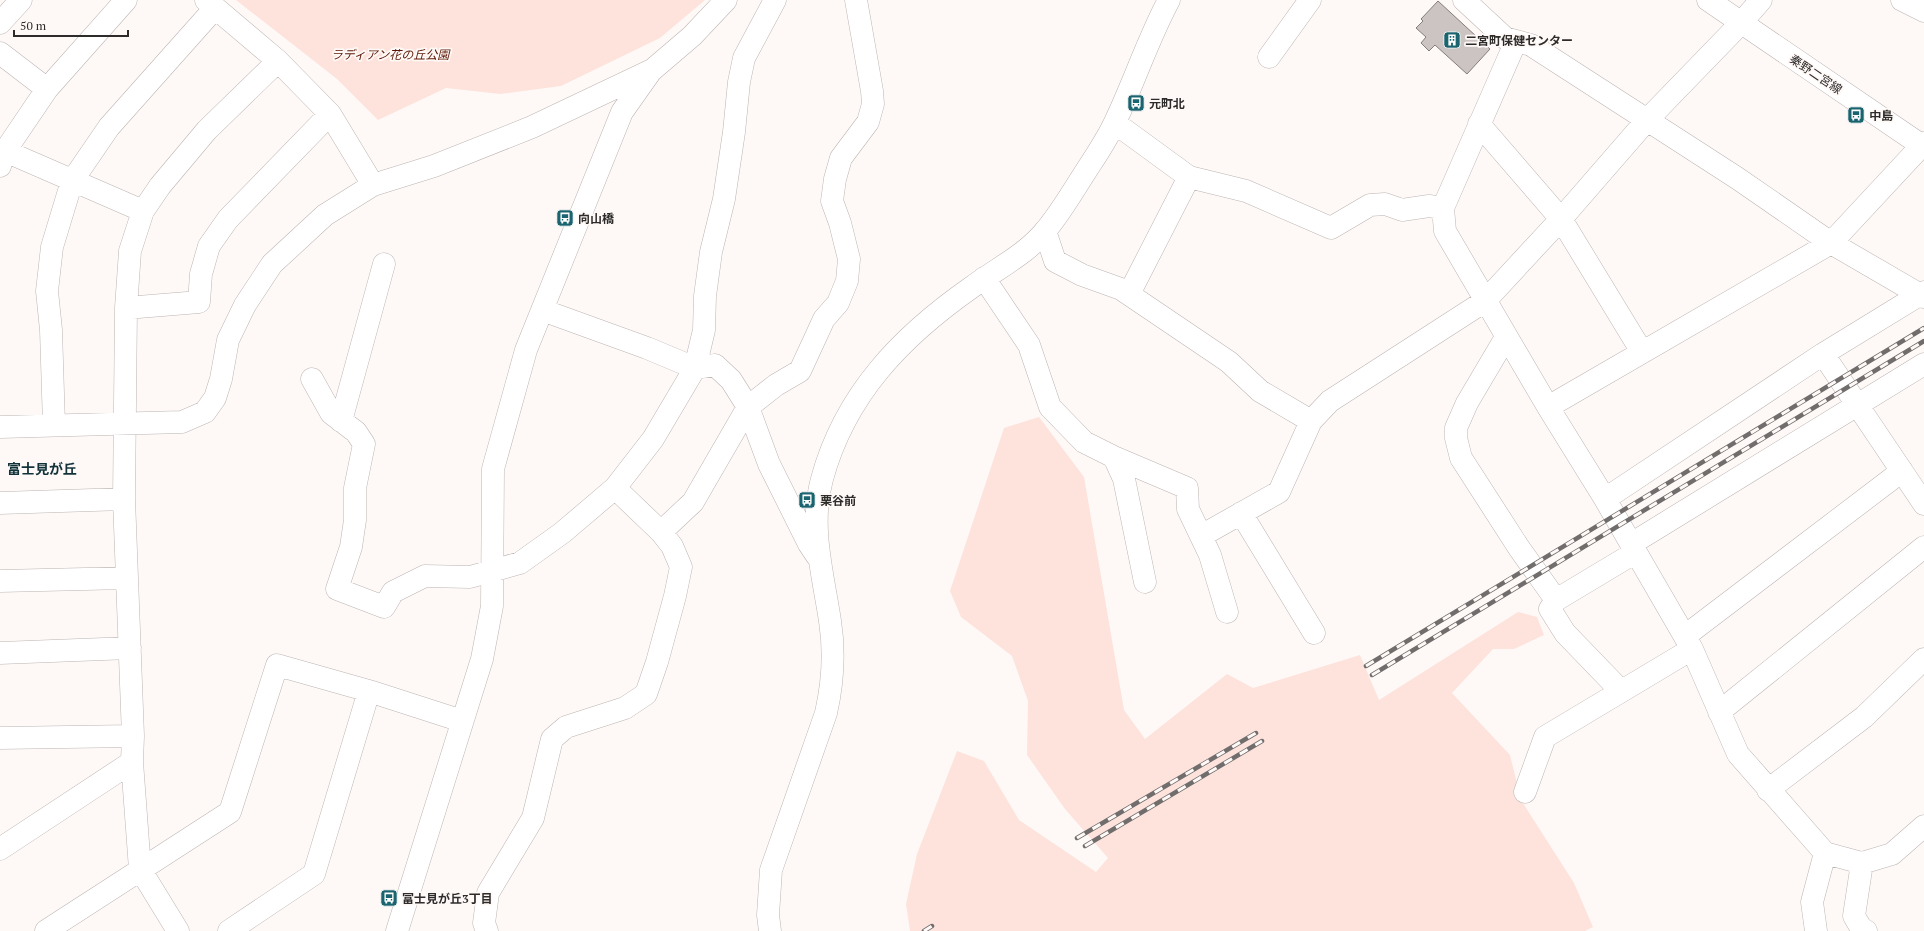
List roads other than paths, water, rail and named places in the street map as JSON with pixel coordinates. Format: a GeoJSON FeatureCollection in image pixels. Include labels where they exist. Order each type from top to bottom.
{"type":"FeatureCollection","features":[{"type":"Feature","properties":{"kind":"street"},"geometry":{"type":"LineString","coordinates":[[0,23],[21,0]]}},
{"type":"Feature","properties":{"kind":"street"},"geometry":{"type":"LineString","coordinates":[[126,0],[47,89],[3,159],[72,181],[143,212]]}},
{"type":"Feature","properties":{"kind":"street"},"geometry":{"type":"LineString","coordinates":[[397,931],[482,660],[490,614],[493,469],[526,350],[622,112],[651,71],[692,36],[726,0]]}},
{"type":"Feature","properties":{"kind":"street"},"geometry":{"type":"LineString","coordinates":[[312,379],[331,413],[356,432],[364,444],[355,488],[355,520],[351,547],[337,589],[384,607],[393,592],[425,576],[470,577],[520,564],[562,533],[615,488],[654,439],[695,368],[704,330],[705,296],[710,252],[724,199],[734,132],[738,82],[744,58],[775,0]]}},
{"type":"Feature","properties":{"kind":"street"},"geometry":{"type":"LineString","coordinates":[[661,532],[693,502],[748,407],[776,385],[800,371],[824,319],[838,302],[846,281],[849,259],[840,223],[832,201],[835,179],[841,158],[868,122],[872,104],[872,91],[856,0]]}},
{"type":"Feature","properties":{"kind":"street"},"geometry":{"type":"LineString","coordinates":[[770,931],[768,915],[771,870],[826,713],[831,690],[833,672],[830,623],[819,558],[816,505],[833,448],[851,408],[865,386],[908,338],[936,312],[1026,249],[1045,231],[1075,188],[1115,123],[1150,38],[1169,0]]}},
{"type":"Feature","properties":{"kind":"street"},"geometry":{"type":"LineString","coordinates":[[1269,58],[1310,0]]}},
{"type":"Feature","properties":{"kind":"street"},"geometry":{"type":"LineString","coordinates":[[1464,0],[1505,38],[1532,44],[1737,178],[1831,243],[1923,295],[1823,354],[1605,499]]}},
{"type":"Feature","properties":{"kind":"street","name":"秦野二宮線"},"geometry":{"type":"LineString","coordinates":[[1708,0],[1923,145]]}},
{"type":"Feature","properties":{"kind":"street"},"geometry":{"type":"LineString","coordinates":[[1201,536],[1279,492],[1311,421],[1330,401],[1485,301],[1562,218],[1647,120],[1741,23],[1761,0]]}},
{"type":"Feature","properties":{"kind":"street"},"geometry":{"type":"LineString","coordinates":[[1902,0],[1924,11]]}},
{"type":"Feature","properties":{"kind":"street"},"geometry":{"type":"LineString","coordinates":[[54,425],[52,330],[48,290],[52,246],[72,181],[109,127],[211,4],[278,60],[330,114],[373,185]]}},
{"type":"Feature","properties":{"kind":"street"},"geometry":{"type":"LineString","coordinates":[[1516,41],[1443,208],[1445,231],[1506,337],[1634,548],[1688,643],[1738,754],[1768,790],[1795,817],[1825,853],[1862,863],[1892,854],[1924,826]]}},
{"type":"Feature","properties":{"kind":"street"},"geometry":{"type":"LineString","coordinates":[[0,53],[47,89]]}},
{"type":"Feature","properties":{"kind":"street"},"geometry":{"type":"LineString","coordinates":[[178,931],[140,869],[132,762],[134,736],[124,499],[126,308],[130,251],[143,212],[160,186],[207,130],[278,60]]}},
{"type":"Feature","properties":{"kind":"street"},"geometry":{"type":"LineString","coordinates":[[0,427],[125,422],[182,422],[205,412],[215,398],[221,379],[228,340],[245,305],[272,264],[325,215],[373,185],[434,166],[532,127],[651,71]]}},
{"type":"Feature","properties":{"kind":"street"},"geometry":{"type":"LineString","coordinates":[[126,308],[199,302],[201,274],[209,246],[228,220],[330,114]]}},
{"type":"Feature","properties":{"kind":"street"},"geometry":{"type":"LineString","coordinates":[[1115,123],[1189,177],[1246,191],[1330,228],[1370,205],[1385,204],[1402,210],[1429,206],[1443,208]]}},
{"type":"Feature","properties":{"kind":"street"},"geometry":{"type":"LineString","coordinates":[[1479,124],[1562,218],[1642,352]]}},
{"type":"Feature","properties":{"kind":"street"},"geometry":{"type":"LineString","coordinates":[[1548,407],[1831,243],[1923,145]]}},
{"type":"Feature","properties":{"kind":"street"},"geometry":{"type":"LineString","coordinates":[[1129,294],[1189,177]]}},
{"type":"Feature","properties":{"kind":"street"},"geometry":{"type":"LineString","coordinates":[[1045,231],[1055,261],[1082,275],[1121,289],[1229,362],[1260,391],[1311,421]]}},
{"type":"Feature","properties":{"kind":"street"},"geometry":{"type":"LineString","coordinates":[[341,421],[384,264]]}},
{"type":"Feature","properties":{"kind":"street"},"geometry":{"type":"LineString","coordinates":[[984,278],[1029,345],[1050,407],[1084,442],[1114,457],[1187,488],[1188,509],[1210,555],[1227,612]]}},
{"type":"Feature","properties":{"kind":"street"},"geometry":{"type":"LineString","coordinates":[[542,310],[695,368],[715,365],[731,380],[748,407],[769,464],[809,544],[819,558]]}},
{"type":"Feature","properties":{"kind":"street"},"geometry":{"type":"LineString","coordinates":[[1506,337],[1467,403],[1456,428],[1456,438],[1461,458],[1519,548],[1556,600]]}},
{"type":"Feature","properties":{"kind":"street"},"geometry":{"type":"LineString","coordinates":[[1823,354],[1924,504]]}},
{"type":"Feature","properties":{"kind":"street"},"geometry":{"type":"LineString","coordinates":[[1621,691],[1565,633],[1550,609],[1556,600],[1634,548],[1924,364]]}},
{"type":"Feature","properties":{"kind":"street"},"geometry":{"type":"LineString","coordinates":[[1114,457],[1124,479],[1145,582]]}},
{"type":"Feature","properties":{"kind":"street"},"geometry":{"type":"LineString","coordinates":[[1525,792],[1545,737],[1621,691],[1688,643],[1902,471]]}},
{"type":"Feature","properties":{"kind":"street"},"geometry":{"type":"LineString","coordinates":[[487,931],[484,924],[488,893],[533,818],[552,739],[566,727],[625,708],[646,694],[675,596],[681,567],[672,546],[661,532],[615,488]]}},
{"type":"Feature","properties":{"kind":"street"},"geometry":{"type":"LineString","coordinates":[[0,503],[124,499]]}},
{"type":"Feature","properties":{"kind":"street"},"geometry":{"type":"LineString","coordinates":[[1241,513],[1314,634]]}},
{"type":"Feature","properties":{"kind":"street"},"geometry":{"type":"LineString","coordinates":[[1719,712],[1924,547]]}},
{"type":"Feature","properties":{"kind":"street"},"geometry":{"type":"LineString","coordinates":[[0,581],[127,578]]}},
{"type":"Feature","properties":{"kind":"street"},"geometry":{"type":"LineString","coordinates":[[0,653],[130,648]]}},
{"type":"Feature","properties":{"kind":"street"},"geometry":{"type":"LineString","coordinates":[[1768,790],[1864,717],[1924,659]]}},
{"type":"Feature","properties":{"kind":"street"},"geometry":{"type":"LineString","coordinates":[[46,931],[230,812],[277,665],[369,691],[462,721]]}},
{"type":"Feature","properties":{"kind":"street"},"geometry":{"type":"LineString","coordinates":[[229,931],[314,874],[369,691]]}},
{"type":"Feature","properties":{"kind":"street"},"geometry":{"type":"LineString","coordinates":[[0,738],[134,736]]}},
{"type":"Feature","properties":{"kind":"street"},"geometry":{"type":"LineString","coordinates":[[0,849],[132,762]]}},
{"type":"Feature","properties":{"kind":"street"},"geometry":{"type":"LineString","coordinates":[[1816,931],[1812,902],[1825,853]]}},
{"type":"Feature","properties":{"kind":"street"},"geometry":{"type":"LineString","coordinates":[[1862,863],[1854,916],[1861,928],[1866,931]]}},
{"type":"Feature","properties":{"kind":"railway"},"geometry":{"type":"LineString","coordinates":[[1366,666],[1924,328]]}},
{"type":"Feature","properties":{"kind":"railway"},"geometry":{"type":"LineString","coordinates":[[1372,675],[1924,341]]}},
{"type":"Feature","properties":{"kind":"railway"},"geometry":{"type":"LineString","coordinates":[[1077,838],[1256,733]]}},
{"type":"Feature","properties":{"kind":"railway"},"geometry":{"type":"LineString","coordinates":[[1085,846],[1262,741]]}},
{"type":"Feature","properties":{"kind":"railway"},"geometry":{"type":"LineString","coordinates":[[924,931],[932,926]]}},
{"type":"Feature","properties":{"kind":"place","name":"二宮町保健センター"},"geometry":{"type":"Point","coordinates":[1452,40]}},
{"type":"Feature","properties":{"kind":"place","name":"元町北"},"geometry":{"type":"Point","coordinates":[1136,103]}},
{"type":"Feature","properties":{"kind":"place","name":"中島"},"geometry":{"type":"Point","coordinates":[1856,115]}},
{"type":"Feature","properties":{"kind":"place","name":"向山橋"},"geometry":{"type":"Point","coordinates":[565,218]}},
{"type":"Feature","properties":{"kind":"place","name":"栗谷前"},"geometry":{"type":"Point","coordinates":[807,500]}},
{"type":"Feature","properties":{"kind":"place","name":"富士見が丘3丁目"},"geometry":{"type":"Point","coordinates":[389,898]}},
{"type":"Feature","properties":{"kind":"district","name":"富士見が丘"},"geometry":{"type":"Point","coordinates":[42,468]}},
{"type":"Feature","properties":{"kind":"park label","name":"ラディアン花の丘公園"},"geometry":{"type":"Point","coordinates":[390,54]}}]}
